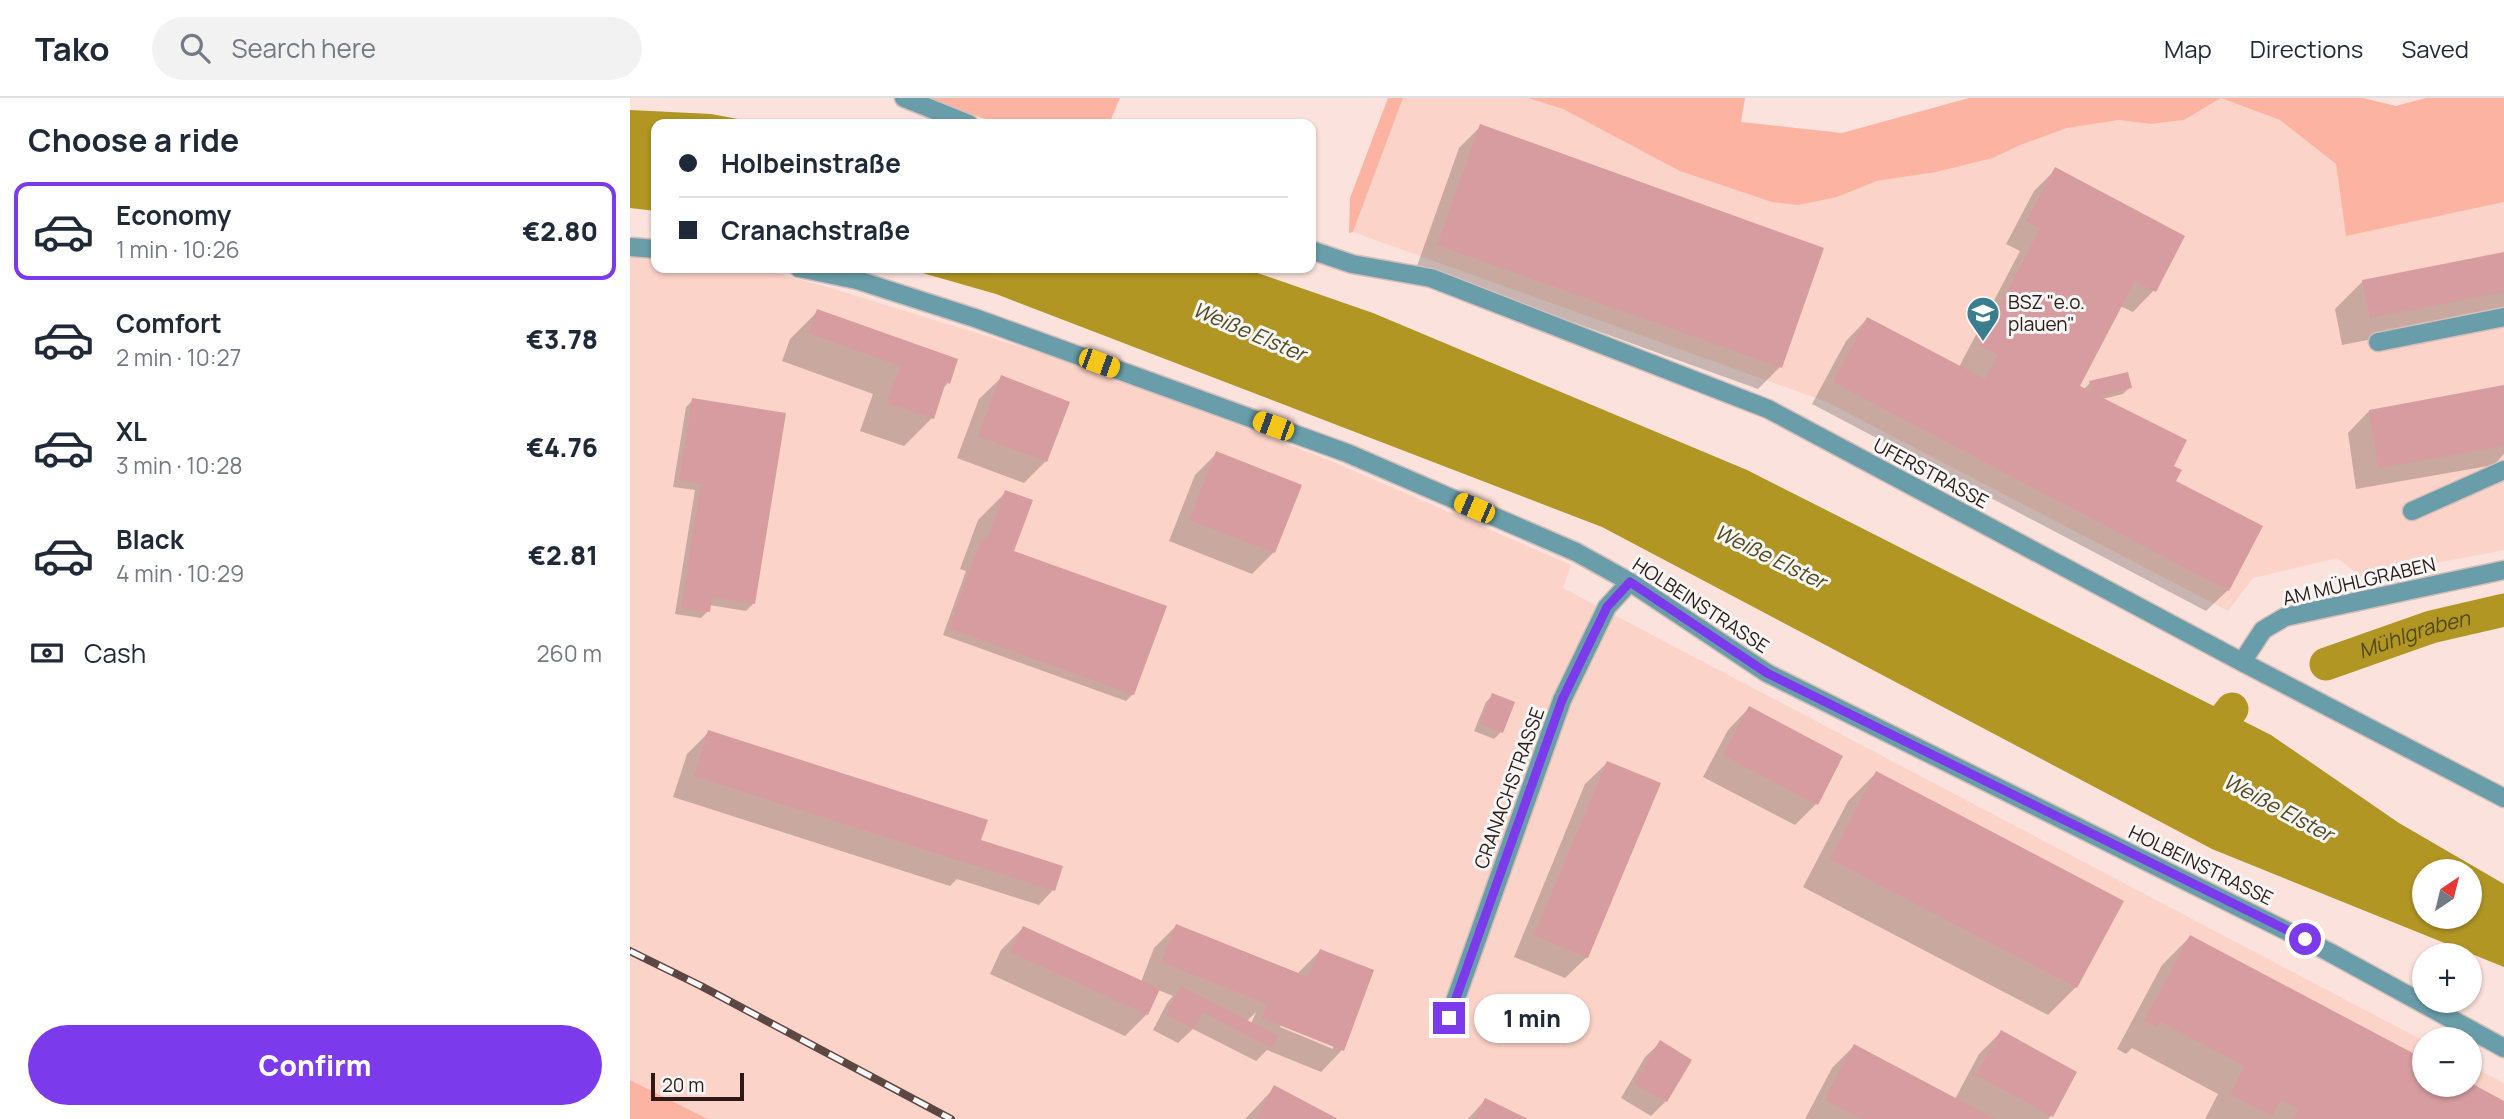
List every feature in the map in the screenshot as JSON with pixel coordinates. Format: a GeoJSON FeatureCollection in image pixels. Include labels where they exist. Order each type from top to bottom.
{"type":"FeatureCollection","features":[{"type":"Feature","properties":{"kind":"street"},"geometry":{"type":"LineString","coordinates":[[904,98],[957,119]]}},
{"type":"Feature","properties":{"kind":"street"},"geometry":{"type":"LineString","coordinates":[[630,247],[651,249]]}},
{"type":"Feature","properties":{"kind":"street","name":"UFERSTRASSE"},"geometry":{"type":"LineString","coordinates":[[1316,252],[1352,264],[1432,278],[1768,409],[2242,662],[2504,798]]}},
{"type":"Feature","properties":{"kind":"street","name":"HOLBEINSTRASSE"},"geometry":{"type":"LineString","coordinates":[[823,273],[857,280],[975,318],[1347,453],[1576,552],[1630,582],[1767,673],[2329,951],[2504,1048]]}},
{"type":"Feature","properties":{"kind":"street"},"geometry":{"type":"LineString","coordinates":[[2378,342],[2504,317]]}},
{"type":"Feature","properties":{"kind":"street"},"geometry":{"type":"LineString","coordinates":[[2412,511],[2504,470]]}},
{"type":"Feature","properties":{"kind":"street","name":"AM MÜHLGRABEN"},"geometry":{"type":"LineString","coordinates":[[2242,662],[2263,630],[2284,617],[2504,570]]}},
{"type":"Feature","properties":{"kind":"street","name":"CRANACHSTRASSE"},"geometry":{"type":"LineString","coordinates":[[1449,1018],[1562,700],[1607,607],[1630,582]]}},
{"type":"Feature","properties":{"kind":"shaded area"},"geometry":{"type":"Polygon","coordinates":[[[925,98],[1120,98],[1111,119],[986,119],[925,98]]]}},
{"type":"Feature","properties":{"kind":"shaded area"},"geometry":{"type":"Polygon","coordinates":[[[1388,98],[1403,98],[1353,232],[1349,233],[1350,198],[1388,98]]]}},
{"type":"Feature","properties":{"kind":"shaded area","name":"BSZ \"e.o. plauen\""},"geometry":{"type":"Polygon","coordinates":[[[1403,98],[1528,98],[1563,109],[1594,125],[1837,197],[1877,181],[1936,172],[1993,158],[2067,128],[2119,120],[2150,124],[2184,120],[2221,98],[2280,120],[2336,164],[2346,236],[2504,202],[2504,550],[2362,577],[2337,558],[2253,578],[2228,611],[1827,402],[1353,232],[1403,98]]]}},
{"type":"Feature","properties":{"kind":"shaded area"},"geometry":{"type":"Polygon","coordinates":[[[1528,98],[1745,98],[1741,122],[1842,133],[1969,98],[2221,98],[2184,120],[2150,124],[2119,120],[2067,128],[1993,158],[1936,172],[1877,181],[1837,197],[1798,205],[1772,202],[1680,171],[1563,109],[1528,98]]]}},
{"type":"Feature","properties":{"kind":"shaded area"},"geometry":{"type":"Polygon","coordinates":[[[2221,98],[2363,98],[2396,106],[2426,98],[2504,98],[2504,202],[2346,236],[2336,164],[2280,120],[2221,98]]]}},
{"type":"Feature","properties":{"kind":"shaded area"},"geometry":{"type":"Polygon","coordinates":[[[630,256],[651,258],[651,273],[774,273],[1083,366],[1331,461],[1571,565],[1563,588],[2412,1035],[2412,1097],[2482,1097],[2482,1072],[2504,1083],[2504,1119],[708,1119],[630,1080],[630,256]]]}},
{"type":"Feature","properties":{"kind":"shaded area"},"geometry":{"type":"Polygon","coordinates":[[[630,1080],[708,1119],[630,1119],[630,1080]]]}},
{"type":"Feature","properties":{"kind":"water"},"geometry":{"type":"Polygon","coordinates":[[[630,110],[711,114],[738,119],[651,119],[651,210],[630,208],[630,110]]]}},
{"type":"Feature","properties":{"kind":"water","name":"Weiße Elster"},"geometry":{"type":"Polygon","coordinates":[[[922,273],[1257,273],[1373,313],[1747,470],[2271,735],[2399,823],[2461,859],[2412,859],[2412,929],[2482,929],[2482,871],[2504,884],[2504,967],[2482,958],[2482,943],[2445,943],[2212,849],[1602,527],[996,294],[922,273]]]}},
{"type":"Feature","properties":{"kind":"building"},"geometry":{"type":"Polygon","coordinates":[[[1480,124],[1824,248],[1782,368],[1437,245],[1480,124]]]}},
{"type":"Feature","properties":{"kind":"building"},"geometry":{"type":"Polygon","coordinates":[[[2055,167],[2185,236],[2156,292],[2135,281],[2080,386],[2092,392],[2089,381],[2128,372],[2132,388],[2099,396],[2187,440],[2174,466],[2182,470],[2176,481],[2263,526],[2229,591],[1833,382],[1867,317],[1985,379],[1998,355],[1979,345],[2040,229],[2026,222],[2055,167]]]}},
{"type":"Feature","properties":{"kind":"building"},"geometry":{"type":"Polygon","coordinates":[[[2504,252],[2504,292],[2370,318],[2362,280],[2504,252]]]}},
{"type":"Feature","properties":{"kind":"building"},"geometry":{"type":"Polygon","coordinates":[[[817,309],[958,359],[950,384],[946,382],[934,419],[887,403],[900,366],[808,333],[817,309]]]}},
{"type":"Feature","properties":{"kind":"building"},"geometry":{"type":"Polygon","coordinates":[[[1001,375],[1070,402],[1047,462],[978,436],[1001,375]]]}},
{"type":"Feature","properties":{"kind":"building"},"geometry":{"type":"Polygon","coordinates":[[[2504,385],[2504,446],[2378,468],[2369,410],[2504,385]]]}},
{"type":"Feature","properties":{"kind":"building"},"geometry":{"type":"Polygon","coordinates":[[[692,398],[786,413],[755,604],[712,597],[710,612],[681,608],[701,484],[679,480],[692,398]]]}},
{"type":"Feature","properties":{"kind":"building"},"geometry":{"type":"Polygon","coordinates":[[[1216,451],[1302,485],[1275,553],[1189,520],[1216,451]]]}},
{"type":"Feature","properties":{"kind":"building"},"geometry":{"type":"Polygon","coordinates":[[[1005,490],[1033,500],[1014,551],[1167,606],[1134,695],[949,628],[981,539],[987,541],[1005,490]]]}},
{"type":"Feature","properties":{"kind":"building"},"geometry":{"type":"Polygon","coordinates":[[[1492,693],[1515,702],[1503,733],[1480,724],[1492,693]]]}},
{"type":"Feature","properties":{"kind":"building"},"geometry":{"type":"Polygon","coordinates":[[[1749,706],[1843,756],[1818,805],[1723,755],[1749,706]]]}},
{"type":"Feature","properties":{"kind":"building"},"geometry":{"type":"Polygon","coordinates":[[[708,730],[988,820],[981,840],[1063,866],[1055,891],[694,776],[708,730]]]}},
{"type":"Feature","properties":{"kind":"building"},"geometry":{"type":"Polygon","coordinates":[[[1607,761],[1661,783],[1588,958],[1534,935],[1607,761]]]}},
{"type":"Feature","properties":{"kind":"building"},"geometry":{"type":"Polygon","coordinates":[[[1876,771],[2124,901],[2077,988],[1830,859],[1876,771]]]}},
{"type":"Feature","properties":{"kind":"building"},"geometry":{"type":"Polygon","coordinates":[[[1176,924],[1308,977],[1320,949],[1374,970],[1344,1051],[1262,1018],[1267,1004],[1161,962],[1176,924]]]}},
{"type":"Feature","properties":{"kind":"building"},"geometry":{"type":"Polygon","coordinates":[[[1023,926],[1160,989],[1148,1015],[1010,952],[1023,926]]]}},
{"type":"Feature","properties":{"kind":"building"},"geometry":{"type":"Polygon","coordinates":[[[2190,935],[2412,1053],[2412,1097],[2482,1097],[2482,1089],[2504,1101],[2504,1119],[2293,1119],[2299,1110],[2281,1100],[2272,1116],[2230,1094],[2245,1066],[2161,1022],[2156,1027],[2144,1021],[2190,935]]]}},
{"type":"Feature","properties":{"kind":"building"},"geometry":{"type":"Polygon","coordinates":[[[1181,986],[1278,1036],[1272,1048],[1203,1012],[1194,1029],[1166,1015],[1181,986]]]}},
{"type":"Feature","properties":{"kind":"building"},"geometry":{"type":"Polygon","coordinates":[[[2001,1030],[2077,1072],[2053,1117],[1976,1075],[2001,1030]]]}},
{"type":"Feature","properties":{"kind":"building"},"geometry":{"type":"Polygon","coordinates":[[[1660,1040],[1692,1060],[1667,1102],[1634,1083],[1660,1040]]]}},
{"type":"Feature","properties":{"kind":"building"},"geometry":{"type":"Polygon","coordinates":[[[1854,1044],[1995,1119],[1862,1119],[1825,1099],[1854,1044]]]}},
{"type":"Feature","properties":{"kind":"building"},"geometry":{"type":"Polygon","coordinates":[[[1274,1085],[1338,1119],[1256,1119],[1274,1085]]]}},
{"type":"Feature","properties":{"kind":"building"},"geometry":{"type":"Polygon","coordinates":[[[1485,1098],[1528,1119],[1475,1119],[1485,1098]]]}},
{"type":"Feature","properties":{"kind":"waterway","name":"Mühlgraben"},"geometry":{"type":"LineString","coordinates":[[2326,664],[2431,627],[2504,610]]}},
{"type":"Feature","properties":{"kind":"waterway","name":"Mühlgraben"},"geometry":{"type":"LineString","coordinates":[[2201,750],[2232,709]]}},
{"type":"Feature","properties":{"kind":"railway"},"geometry":{"type":"LineString","coordinates":[[630,951],[951,1119]]}},
{"type":"Feature","properties":{"kind":"place","name":"BSZ \"e.o. plauen\""},"geometry":{"type":"Point","coordinates":[1983,343]}},
{"type":"Feature","properties":{"kind":"route"},"geometry":{"type":"LineString","coordinates":[[1449,1018],[1562,700],[1607,607],[1630,582],[1767,673],[2305,939]]}}]}
